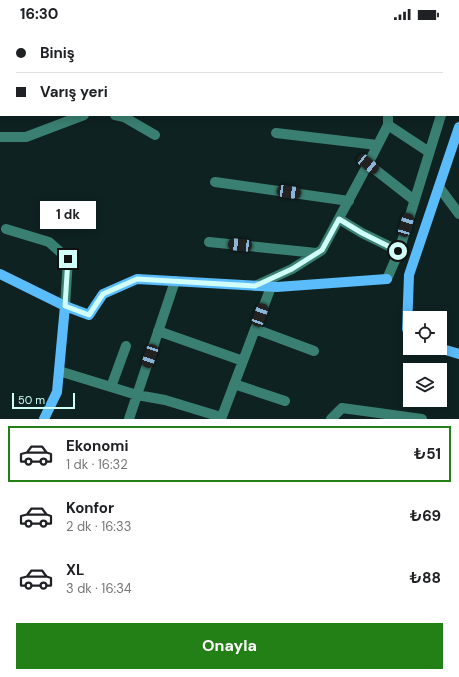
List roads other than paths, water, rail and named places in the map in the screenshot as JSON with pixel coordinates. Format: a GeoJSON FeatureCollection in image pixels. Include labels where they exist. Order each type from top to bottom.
{"type":"FeatureCollection","features":[{"type":"Feature","properties":{"kind":"main road"},"geometry":{"type":"LineString","coordinates":[[408,311],[409,275],[459,128]]}},
{"type":"Feature","properties":{"kind":"main road"},"geometry":{"type":"LineString","coordinates":[[0,274],[65,306],[89,315],[103,294],[137,279],[271,287],[387,278]]}},
{"type":"Feature","properties":{"kind":"main road"},"geometry":{"type":"LineString","coordinates":[[44,419],[57,392],[65,306]]}},
{"type":"Feature","properties":{"kind":"main road"},"geometry":{"type":"LineString","coordinates":[[447,350],[459,354]]}},
{"type":"Feature","properties":{"kind":"street"},"geometry":{"type":"LineString","coordinates":[[0,137],[26,137],[81,116]]}},
{"type":"Feature","properties":{"kind":"street"},"geometry":{"type":"LineString","coordinates":[[120,116],[124,117],[155,135]]}},
{"type":"Feature","properties":{"kind":"street"},"geometry":{"type":"LineString","coordinates":[[387,278],[398,251],[441,116]]}},
{"type":"Feature","properties":{"kind":"street"},"geometry":{"type":"LineString","coordinates":[[255,286],[292,269],[322,250],[368,164],[388,120],[429,152]]}},
{"type":"Feature","properties":{"kind":"street"},"geometry":{"type":"LineString","coordinates":[[276,133],[377,146]]}},
{"type":"Feature","properties":{"kind":"street"},"geometry":{"type":"LineString","coordinates":[[368,164],[414,200]]}},
{"type":"Feature","properties":{"kind":"street"},"geometry":{"type":"LineString","coordinates":[[215,182],[349,201]]}},
{"type":"Feature","properties":{"kind":"street"},"geometry":{"type":"LineString","coordinates":[[439,187],[459,214]]}},
{"type":"Feature","properties":{"kind":"street"},"geometry":{"type":"LineString","coordinates":[[339,219],[362,233],[398,251]]}},
{"type":"Feature","properties":{"kind":"street"},"geometry":{"type":"LineString","coordinates":[[6,229],[48,242],[68,259],[65,306]]}},
{"type":"Feature","properties":{"kind":"street"},"geometry":{"type":"LineString","coordinates":[[209,242],[316,254]]}},
{"type":"Feature","properties":{"kind":"street"},"geometry":{"type":"LineString","coordinates":[[129,419],[175,281]]}},
{"type":"Feature","properties":{"kind":"street"},"geometry":{"type":"LineString","coordinates":[[59,371],[137,395],[165,400],[221,418],[271,287]]}},
{"type":"Feature","properties":{"kind":"street"},"geometry":{"type":"LineString","coordinates":[[254,330],[314,351]]}},
{"type":"Feature","properties":{"kind":"street"},"geometry":{"type":"LineString","coordinates":[[158,331],[243,361]]}},
{"type":"Feature","properties":{"kind":"street"},"geometry":{"type":"LineString","coordinates":[[110,387],[126,346]]}},
{"type":"Feature","properties":{"kind":"street"},"geometry":{"type":"LineString","coordinates":[[234,384],[285,401]]}},
{"type":"Feature","properties":{"kind":"street"},"geometry":{"type":"LineString","coordinates":[[331,419],[342,408],[422,419]]}}]}
